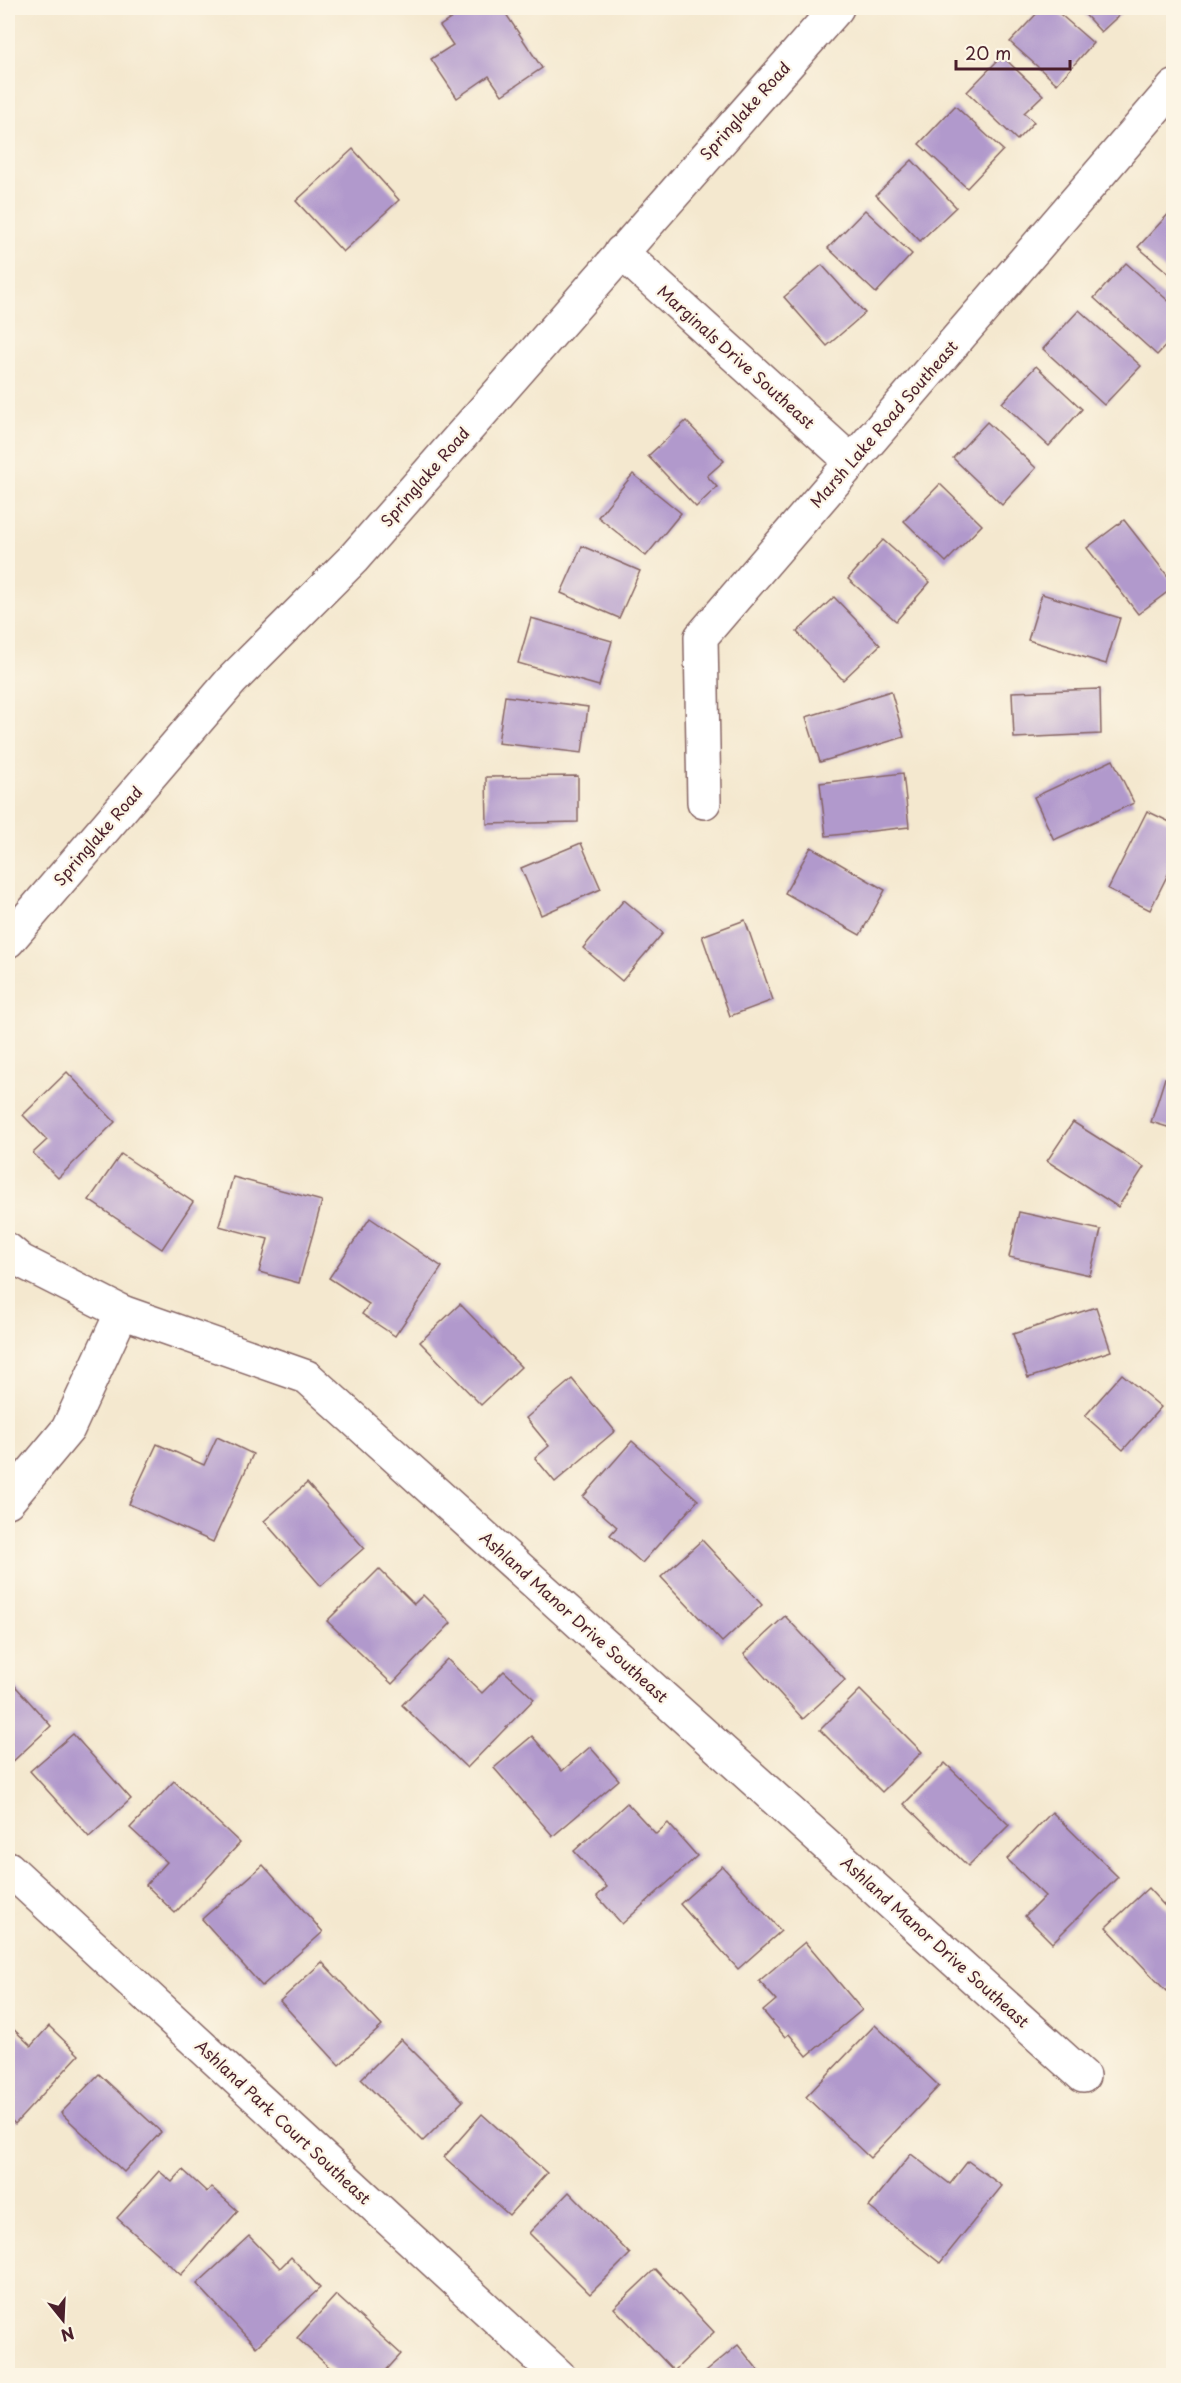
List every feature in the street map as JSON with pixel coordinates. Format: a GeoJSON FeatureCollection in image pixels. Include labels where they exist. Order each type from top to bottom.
{"type":"FeatureCollection","features":[{"type":"Feature","properties":{"kind":"street","name":"Springlake Road"},"geometry":{"type":"LineString","coordinates":[[8,941],[232,680],[353,559],[837,8]]}},
{"type":"Feature","properties":{"kind":"street","name":"Marsh Lake Road Southeast"},"geometry":{"type":"LineString","coordinates":[[704,802],[702,637],[1173,87]]}},
{"type":"Feature","properties":{"kind":"street","name":"Marginals Drive Southeast"},"geometry":{"type":"LineString","coordinates":[[621,252],[852,462]]}},
{"type":"Feature","properties":{"kind":"street","name":"Ashland Manor Drive Southeast"},"geometry":{"type":"LineString","coordinates":[[8,1250],[21,1261],[122,1312],[307,1377],[1083,2076]]}},
{"type":"Feature","properties":{"kind":"street"},"geometry":{"type":"LineString","coordinates":[[8,1501],[68,1429],[122,1312]]}},
{"type":"Feature","properties":{"kind":"street","name":"Ashland Park Court Southeast"},"geometry":{"type":"LineString","coordinates":[[8,1868],[559,2376]]}},
{"type":"Feature","properties":{"kind":"building"},"geometry":{"type":"Polygon","coordinates":[[[467,8],[502,8],[542,68],[502,95],[489,76],[457,98],[431,59],[453,45],[440,26],[467,8]]]}},
{"type":"Feature","properties":{"kind":"building"},"geometry":{"type":"Polygon","coordinates":[[[1042,8],[1053,8],[1093,43],[1057,84],[1010,42],[1042,8]]]}},
{"type":"Feature","properties":{"kind":"building"},"geometry":{"type":"Polygon","coordinates":[[[1079,8],[1127,8],[1101,32],[1079,8]]]}},
{"type":"Feature","properties":{"kind":"building"},"geometry":{"type":"Polygon","coordinates":[[[1002,56],[1043,95],[1024,113],[1034,122],[1017,140],[967,92],[1002,56]]]}},
{"type":"Feature","properties":{"kind":"building"},"geometry":{"type":"Polygon","coordinates":[[[955,106],[1003,150],[967,188],[919,144],[955,106]]]}},
{"type":"Feature","properties":{"kind":"building"},"geometry":{"type":"Polygon","coordinates":[[[353,149],[399,200],[343,252],[296,201],[353,149]]]}},
{"type":"Feature","properties":{"kind":"building"},"geometry":{"type":"Polygon","coordinates":[[[912,160],[956,207],[920,241],[876,195],[912,160]]]}},
{"type":"Feature","properties":{"kind":"building"},"geometry":{"type":"Polygon","coordinates":[[[1174,208],[1174,278],[1138,247],[1174,208]]]}},
{"type":"Feature","properties":{"kind":"building"},"geometry":{"type":"Polygon","coordinates":[[[865,210],[912,254],[876,293],[828,248],[865,210]]]}},
{"type":"Feature","properties":{"kind":"building"},"geometry":{"type":"Polygon","coordinates":[[[1126,263],[1174,306],[1174,337],[1157,355],[1094,298],[1126,263]]]}},
{"type":"Feature","properties":{"kind":"building"},"geometry":{"type":"Polygon","coordinates":[[[822,265],[865,313],[827,346],[784,297],[822,265]]]}},
{"type":"Feature","properties":{"kind":"building"},"geometry":{"type":"Polygon","coordinates":[[[1079,310],[1141,366],[1104,405],[1043,349],[1079,310]]]}},
{"type":"Feature","properties":{"kind":"building"},"geometry":{"type":"Polygon","coordinates":[[[1036,366],[1082,409],[1049,446],[1002,403],[1036,366]]]}},
{"type":"Feature","properties":{"kind":"building"},"geometry":{"type":"Polygon","coordinates":[[[686,421],[724,461],[707,476],[717,487],[696,507],[648,456],[686,421]]]}},
{"type":"Feature","properties":{"kind":"building"},"geometry":{"type":"Polygon","coordinates":[[[987,422],[1036,468],[1002,505],[953,458],[987,422]]]}},
{"type":"Feature","properties":{"kind":"building"},"geometry":{"type":"Polygon","coordinates":[[[633,474],[681,513],[646,556],[598,517],[633,474]]]}},
{"type":"Feature","properties":{"kind":"building"},"geometry":{"type":"Polygon","coordinates":[[[940,484],[982,525],[946,562],[904,521],[940,484]]]}},
{"type":"Feature","properties":{"kind":"building"},"geometry":{"type":"Polygon","coordinates":[[[1124,520],[1174,584],[1174,587],[1138,614],[1087,548],[1124,520]]]}},
{"type":"Feature","properties":{"kind":"building"},"geometry":{"type":"Polygon","coordinates":[[[883,540],[930,582],[896,621],[848,579],[883,540]]]}},
{"type":"Feature","properties":{"kind":"building"},"geometry":{"type":"Polygon","coordinates":[[[582,546],[640,571],[619,618],[561,593],[582,546]]]}},
{"type":"Feature","properties":{"kind":"building"},"geometry":{"type":"Polygon","coordinates":[[[1042,594],[1120,618],[1106,664],[1028,640],[1042,594]]]}},
{"type":"Feature","properties":{"kind":"building"},"geometry":{"type":"Polygon","coordinates":[[[834,597],[880,645],[843,680],[797,632],[834,597]]]}},
{"type":"Feature","properties":{"kind":"building"},"geometry":{"type":"Polygon","coordinates":[[[531,618],[612,641],[599,686],[518,663],[531,618]]]}},
{"type":"Feature","properties":{"kind":"building"},"geometry":{"type":"Polygon","coordinates":[[[1100,689],[1101,734],[1014,738],[1012,692],[1100,689]]]}},
{"type":"Feature","properties":{"kind":"building"},"geometry":{"type":"Polygon","coordinates":[[[891,691],[904,737],[820,762],[806,717],[891,691]]]}},
{"type":"Feature","properties":{"kind":"building"},"geometry":{"type":"Polygon","coordinates":[[[505,696],[588,707],[582,753],[498,743],[505,696]]]}},
{"type":"Feature","properties":{"kind":"building"},"geometry":{"type":"Polygon","coordinates":[[[1113,760],[1134,803],[1054,840],[1034,797],[1113,760]]]}},
{"type":"Feature","properties":{"kind":"building"},"geometry":{"type":"Polygon","coordinates":[[[903,773],[909,827],[826,836],[820,783],[903,773]]]}},
{"type":"Feature","properties":{"kind":"building"},"geometry":{"type":"Polygon","coordinates":[[[578,776],[578,822],[487,824],[486,777],[578,776]]]}},
{"type":"Feature","properties":{"kind":"building"},"geometry":{"type":"Polygon","coordinates":[[[1147,811],[1174,824],[1174,862],[1150,910],[1108,889],[1147,811]]]}},
{"type":"Feature","properties":{"kind":"building"},"geometry":{"type":"Polygon","coordinates":[[[581,843],[601,889],[541,915],[521,868],[581,843]]]}},
{"type":"Feature","properties":{"kind":"building"},"geometry":{"type":"Polygon","coordinates":[[[811,847],[885,890],[860,935],[785,893],[811,847]]]}},
{"type":"Feature","properties":{"kind":"building"},"geometry":{"type":"Polygon","coordinates":[[[624,900],[663,933],[622,981],[583,948],[624,900]]]}},
{"type":"Feature","properties":{"kind":"building"},"geometry":{"type":"Polygon","coordinates":[[[745,920],[773,1000],[730,1016],[702,936],[745,920]]]}},
{"type":"Feature","properties":{"kind":"building"},"geometry":{"type":"Polygon","coordinates":[[[67,1072],[115,1122],[58,1178],[33,1153],[47,1140],[23,1115],[67,1072]]]}},
{"type":"Feature","properties":{"kind":"building"},"geometry":{"type":"Polygon","coordinates":[[[1165,1078],[1174,1081],[1174,1129],[1151,1122],[1165,1078]]]}},
{"type":"Feature","properties":{"kind":"building"},"geometry":{"type":"Polygon","coordinates":[[[1073,1122],[1144,1167],[1118,1207],[1047,1161],[1073,1122]]]}},
{"type":"Feature","properties":{"kind":"building"},"geometry":{"type":"Polygon","coordinates":[[[121,1154],[193,1202],[162,1249],[89,1200],[121,1154]]]}},
{"type":"Feature","properties":{"kind":"building"},"geometry":{"type":"Polygon","coordinates":[[[233,1177],[322,1201],[299,1283],[259,1272],[268,1239],[219,1226],[233,1177]]]}},
{"type":"Feature","properties":{"kind":"building"},"geometry":{"type":"Polygon","coordinates":[[[1019,1212],[1101,1230],[1090,1275],[1009,1257],[1019,1212]]]}},
{"type":"Feature","properties":{"kind":"building"},"geometry":{"type":"Polygon","coordinates":[[[370,1218],[442,1267],[395,1336],[362,1314],[369,1304],[329,1278],[370,1218]]]}},
{"type":"Feature","properties":{"kind":"building"},"geometry":{"type":"Polygon","coordinates":[[[460,1304],[521,1367],[481,1405],[420,1342],[460,1304]]]}},
{"type":"Feature","properties":{"kind":"building"},"geometry":{"type":"Polygon","coordinates":[[[1096,1307],[1111,1351],[1028,1378],[1013,1334],[1096,1307]]]}},
{"type":"Feature","properties":{"kind":"building"},"geometry":{"type":"Polygon","coordinates":[[[1122,1374],[1161,1407],[1123,1450],[1085,1416],[1122,1374]]]}},
{"type":"Feature","properties":{"kind":"building"},"geometry":{"type":"Polygon","coordinates":[[[572,1379],[615,1431],[555,1482],[535,1458],[549,1446],[526,1418],[572,1379]]]}},
{"type":"Feature","properties":{"kind":"building"},"geometry":{"type":"Polygon","coordinates":[[[217,1437],[253,1454],[213,1542],[129,1504],[157,1444],[204,1465],[217,1437]]]}},
{"type":"Feature","properties":{"kind":"building"},"geometry":{"type":"Polygon","coordinates":[[[632,1441],[698,1500],[642,1563],[610,1535],[617,1527],[583,1497],[632,1441]]]}},
{"type":"Feature","properties":{"kind":"building"},"geometry":{"type":"Polygon","coordinates":[[[307,1483],[364,1548],[321,1586],[264,1521],[307,1483]]]}},
{"type":"Feature","properties":{"kind":"building"},"geometry":{"type":"Polygon","coordinates":[[[702,1540],[762,1605],[722,1642],[661,1577],[702,1540]]]}},
{"type":"Feature","properties":{"kind":"building"},"geometry":{"type":"Polygon","coordinates":[[[379,1569],[414,1604],[423,1595],[451,1623],[392,1684],[327,1621],[379,1569]]]}},
{"type":"Feature","properties":{"kind":"building"},"geometry":{"type":"Polygon","coordinates":[[[785,1616],[845,1680],[803,1719],[744,1654],[785,1616]]]}},
{"type":"Feature","properties":{"kind":"building"},"geometry":{"type":"Polygon","coordinates":[[[447,1659],[482,1693],[504,1671],[534,1699],[467,1768],[402,1705],[447,1659]]]}},
{"type":"Feature","properties":{"kind":"building"},"geometry":{"type":"Polygon","coordinates":[[[8,1678],[51,1726],[10,1764],[8,1761],[8,1678]]]}},
{"type":"Feature","properties":{"kind":"building"},"geometry":{"type":"Polygon","coordinates":[[[860,1690],[922,1752],[882,1792],[820,1730],[860,1690]]]}},
{"type":"Feature","properties":{"kind":"building"},"geometry":{"type":"Polygon","coordinates":[[[73,1734],[131,1799],[89,1837],[30,1771],[73,1734]]]}},
{"type":"Feature","properties":{"kind":"building"},"geometry":{"type":"Polygon","coordinates":[[[532,1736],[562,1771],[590,1747],[619,1780],[553,1836],[494,1768],[532,1736]]]}},
{"type":"Feature","properties":{"kind":"building"},"geometry":{"type":"Polygon","coordinates":[[[945,1763],[1009,1825],[968,1866],[904,1804],[945,1763]]]}},
{"type":"Feature","properties":{"kind":"building"},"geometry":{"type":"Polygon","coordinates":[[[174,1781],[240,1843],[175,1913],[146,1885],[167,1862],[130,1828],[174,1781]]]}},
{"type":"Feature","properties":{"kind":"building"},"geometry":{"type":"Polygon","coordinates":[[[627,1803],[656,1834],[668,1823],[697,1856],[622,1924],[597,1896],[607,1887],[574,1851],[627,1803]]]}},
{"type":"Feature","properties":{"kind":"building"},"geometry":{"type":"Polygon","coordinates":[[[1052,1812],[1118,1877],[1052,1943],[1025,1916],[1045,1896],[1007,1859],[1052,1812]]]}},
{"type":"Feature","properties":{"kind":"building"},"geometry":{"type":"Polygon","coordinates":[[[263,1865],[323,1932],[262,1986],[202,1919],[263,1865]]]}},
{"type":"Feature","properties":{"kind":"building"},"geometry":{"type":"Polygon","coordinates":[[[722,1866],[781,1931],[738,1969],[680,1904],[722,1866]]]}},
{"type":"Feature","properties":{"kind":"building"},"geometry":{"type":"Polygon","coordinates":[[[1148,1888],[1174,1916],[1174,1984],[1166,1991],[1106,1927],[1148,1888]]]}},
{"type":"Feature","properties":{"kind":"building"},"geometry":{"type":"Polygon","coordinates":[[[805,1942],[862,2010],[807,2056],[789,2034],[785,2037],[763,2011],[776,2000],[759,1981],[805,1942]]]}},
{"type":"Feature","properties":{"kind":"building"},"geometry":{"type":"Polygon","coordinates":[[[322,1962],[382,2026],[339,2065],[280,2001],[322,1962]]]}},
{"type":"Feature","properties":{"kind":"building"},"geometry":{"type":"Polygon","coordinates":[[[8,2024],[31,2046],[49,2026],[79,2055],[15,2124],[8,2117],[8,2024]]]}},
{"type":"Feature","properties":{"kind":"building"},"geometry":{"type":"Polygon","coordinates":[[[875,2025],[939,2086],[870,2158],[806,2097],[875,2025]]]}},
{"type":"Feature","properties":{"kind":"building"},"geometry":{"type":"Polygon","coordinates":[[[401,2039],[463,2101],[423,2141],[361,2079],[401,2039]]]}},
{"type":"Feature","properties":{"kind":"building"},"geometry":{"type":"Polygon","coordinates":[[[99,2074],[161,2132],[124,2172],[61,2113],[99,2074]]]}},
{"type":"Feature","properties":{"kind":"building"},"geometry":{"type":"Polygon","coordinates":[[[482,2114],[547,2173],[509,2215],[444,2157],[482,2114]]]}},
{"type":"Feature","properties":{"kind":"building"},"geometry":{"type":"Polygon","coordinates":[[[911,2154],[950,2184],[968,2161],[1002,2186],[940,2263],[869,2207],[911,2154]]]}},
{"type":"Feature","properties":{"kind":"building"},"geometry":{"type":"Polygon","coordinates":[[[183,2170],[207,2192],[211,2187],[238,2211],[181,2275],[117,2218],[159,2171],[172,2182],[183,2170]]]}},
{"type":"Feature","properties":{"kind":"building"},"geometry":{"type":"Polygon","coordinates":[[[569,2192],[630,2254],[590,2294],[529,2233],[569,2192]]]}},
{"type":"Feature","properties":{"kind":"building"},"geometry":{"type":"Polygon","coordinates":[[[249,2236],[280,2268],[291,2257],[320,2288],[256,2347],[197,2284],[249,2236]]]}},
{"type":"Feature","properties":{"kind":"building"},"geometry":{"type":"Polygon","coordinates":[[[655,2269],[714,2332],[674,2371],[614,2308],[655,2269]]]}},
{"type":"Feature","properties":{"kind":"building"},"geometry":{"type":"Polygon","coordinates":[[[336,2295],[401,2354],[381,2376],[339,2376],[297,2338],[336,2295]]]}},
{"type":"Feature","properties":{"kind":"building"},"geometry":{"type":"Polygon","coordinates":[[[738,2345],[763,2376],[700,2376],[738,2345]]]}}]}
